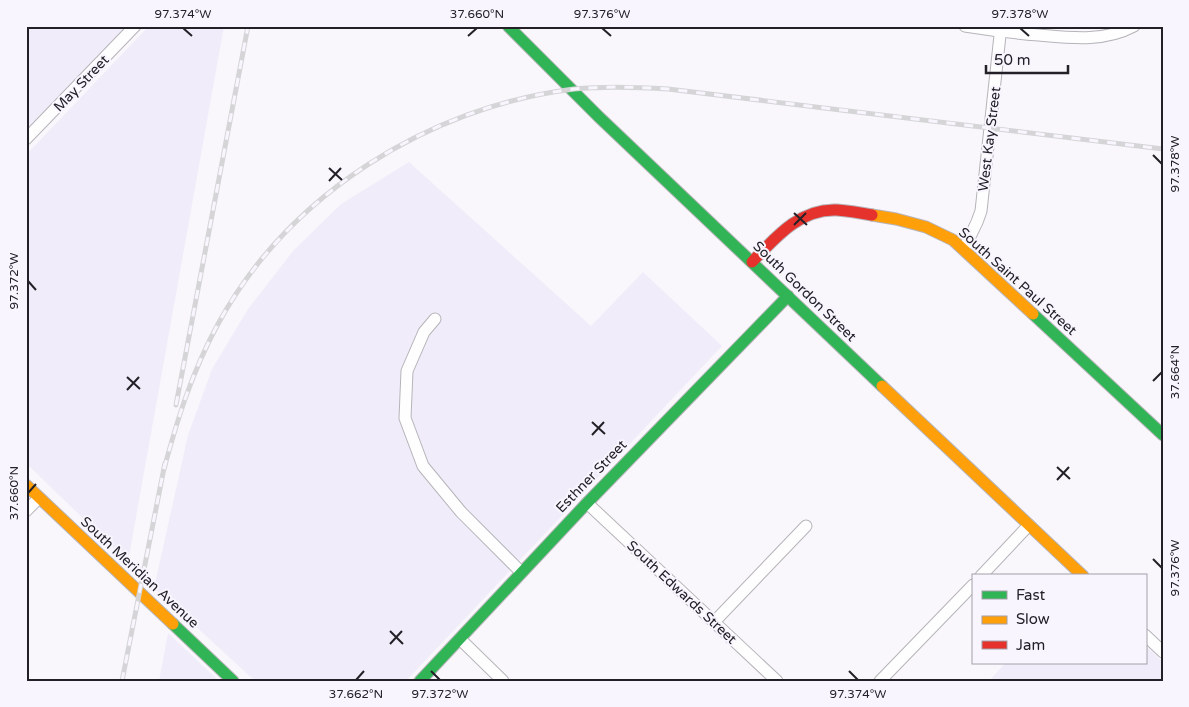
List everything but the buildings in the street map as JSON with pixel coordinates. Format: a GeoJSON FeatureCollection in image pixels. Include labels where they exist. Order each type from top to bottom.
{"type":"FeatureCollection","features":[{"type":"Feature","properties":{"kind":"street","name":"May Street"},"geometry":{"type":"LineString","coordinates":[[26,140],[135,26]]}},
{"type":"Feature","properties":{"kind":"street"},"geometry":{"type":"LineString","coordinates":[[965,26],[1079,39],[1102,37],[1123,32],[1134,26]]}},
{"type":"Feature","properties":{"kind":"street","name":"South Gordon Street"},"geometry":{"type":"LineString","coordinates":[[516,29],[606,123],[1081,574]]}},
{"type":"Feature","properties":{"kind":"street","name":"West Kay Street"},"geometry":{"type":"LineString","coordinates":[[964,249],[981,211],[1001,29]]}},
{"type":"Feature","properties":{"kind":"street","name":"South Saint Paul Street"},"geometry":{"type":"LineString","coordinates":[[752,262],[789,225],[800,218],[823,210],[836,210],[919,224],[937,231],[964,249],[1163,435]]}},
{"type":"Feature","properties":{"kind":"street","name":"Esthner Street"},"geometry":{"type":"LineString","coordinates":[[420,681],[587,502],[788,296]]}},
{"type":"Feature","properties":{"kind":"street"},"geometry":{"type":"LineString","coordinates":[[435,319],[424,332],[407,371],[405,418],[423,466],[461,512],[521,572]]}},
{"type":"Feature","properties":{"kind":"street","name":"South Meridian Avenue"},"geometry":{"type":"LineString","coordinates":[[26,486],[233,681]]}},
{"type":"Feature","properties":{"kind":"street"},"geometry":{"type":"LineString","coordinates":[[26,511],[39,498]]}},
{"type":"Feature","properties":{"kind":"street","name":"South Edwards Street"},"geometry":{"type":"LineString","coordinates":[[587,502],[777,681]]}},
{"type":"Feature","properties":{"kind":"street"},"geometry":{"type":"LineString","coordinates":[[983,574],[1030,525]]}},
{"type":"Feature","properties":{"kind":"street"},"geometry":{"type":"LineString","coordinates":[[714,622],[806,526]]}},
{"type":"Feature","properties":{"kind":"street"},"geometry":{"type":"LineString","coordinates":[[880,681],[972,586]]}},
{"type":"Feature","properties":{"kind":"street"},"geometry":{"type":"LineString","coordinates":[[1146,636],[1163,652]]}},
{"type":"Feature","properties":{"kind":"street"},"geometry":{"type":"LineString","coordinates":[[460,639],[503,681]]}},
{"type":"Feature","properties":{"kind":"shaded area"},"geometry":{"type":"Polygon","coordinates":[[[26,26],[136,26],[26,140],[26,26]]]}},
{"type":"Feature","properties":{"kind":"shaded area"},"geometry":{"type":"Polygon","coordinates":[[[149,26],[224,26],[128,562],[26,463],[26,155],[149,26]]]}},
{"type":"Feature","properties":{"kind":"shaded area"},"geometry":{"type":"Polygon","coordinates":[[[409,162],[591,326],[643,272],[722,346],[406,681],[255,681],[154,588],[188,435],[212,369],[248,309],[293,251],[341,204],[409,162]]]}},
{"type":"Feature","properties":{"kind":"shaded area"},"geometry":{"type":"Polygon","coordinates":[[[168,633],[219,681],[159,681],[168,633]]]}},
{"type":"Feature","properties":{"kind":"shaded area"},"geometry":{"type":"Polygon","coordinates":[[[1146,646],[1163,662],[1163,681],[989,681],[1004,664],[1146,664],[1146,646]]]}},
{"type":"Feature","properties":{"kind":"railway"},"geometry":{"type":"LineString","coordinates":[[176,405],[248,26]]}},
{"type":"Feature","properties":{"kind":"railway"},"geometry":{"type":"LineString","coordinates":[[164,469],[187,395],[218,324],[247,278],[283,235],[323,198],[367,165],[416,137],[467,115],[520,99],[574,89],[609,87],[656,88],[1163,149]]}},
{"type":"Feature","properties":{"kind":"railway"},"geometry":{"type":"LineString","coordinates":[[122,681],[165,463]]}},
{"type":"Feature","properties":{"kind":"traffic: fast"},"geometry":{"type":"LineString","coordinates":[[508,26],[599,117],[882,386]]}},
{"type":"Feature","properties":{"kind":"traffic: fast"},"geometry":{"type":"LineString","coordinates":[[420,681],[587,503],[788,296]]}},
{"type":"Feature","properties":{"kind":"traffic: fast"},"geometry":{"type":"LineString","coordinates":[[1033,314],[1163,435]]}},
{"type":"Feature","properties":{"kind":"traffic: fast"},"geometry":{"type":"LineString","coordinates":[[173,624],[233,681]]}},
{"type":"Feature","properties":{"kind":"traffic: slow"},"geometry":{"type":"LineString","coordinates":[[872,215],[926,227],[953,240],[1033,314]]}},
{"type":"Feature","properties":{"kind":"traffic: slow"},"geometry":{"type":"LineString","coordinates":[[882,386],[1081,574]]}},
{"type":"Feature","properties":{"kind":"traffic: slow"},"geometry":{"type":"LineString","coordinates":[[26,485],[173,624]]}},
{"type":"Feature","properties":{"kind":"traffic: jam"},"geometry":{"type":"LineString","coordinates":[[752,262],[779,234],[800,219],[811,214],[837,210],[872,215]]}}]}
